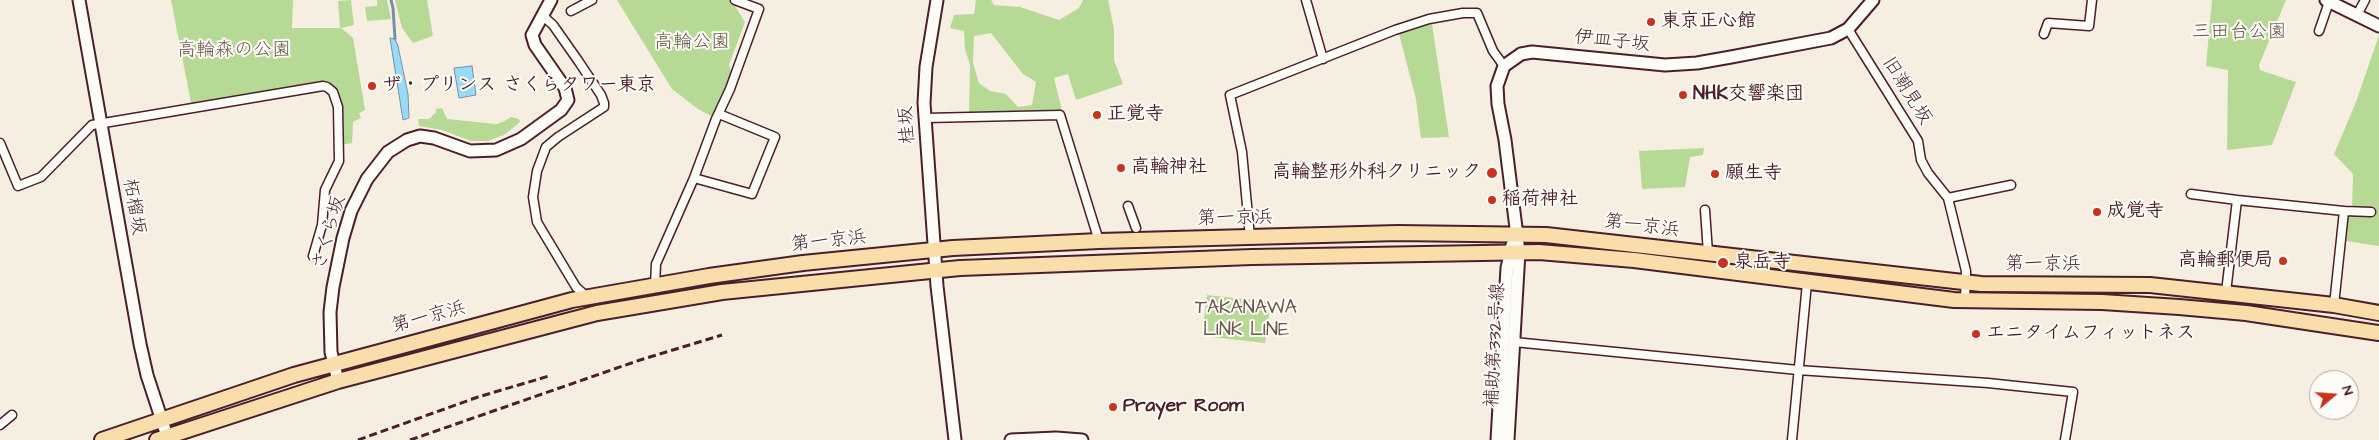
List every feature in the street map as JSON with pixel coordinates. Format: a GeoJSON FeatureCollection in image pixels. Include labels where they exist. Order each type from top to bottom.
{"type":"FeatureCollection","features":[{"type":"Feature","properties":{"kind":"highway","name":"第一京浜"},"geometry":{"type":"LineString","coordinates":[[109,439],[161,419],[333,364],[510,315],[587,297],[802,263],[934,249],[1099,241],[1398,233],[1546,234],[1967,282],[2150,285],[2226,292],[2379,313]]}},
{"type":"Feature","properties":{"kind":"highway"},"geometry":{"type":"LineString","coordinates":[[994,246],[995,267]]}},
{"type":"Feature","properties":{"kind":"highway","name":"第一京浜"},"geometry":{"type":"LineString","coordinates":[[162,438],[338,381],[544,326],[627,308],[722,292],[936,270],[995,267],[1252,257],[1514,252],[1634,260],[1807,283],[1965,301],[2102,302],[2246,313],[2379,333]]}},
{"type":"Feature","properties":{"kind":"highway"},"geometry":{"type":"LineString","coordinates":[[1922,297],[1928,294],[1930,288],[1925,277]]}},
{"type":"Feature","properties":{"kind":"highway"},"geometry":{"type":"LineString","coordinates":[[2010,284],[1999,290],[2000,295],[2002,300],[2014,302]]}},
{"type":"Feature","properties":{"kind":"highway"},"geometry":{"type":"LineString","coordinates":[[2338,306],[2340,328]]}},
{"type":"Feature","properties":{"kind":"street","name":"柘榴坂"},"geometry":{"type":"LineString","coordinates":[[79,0],[143,359],[161,419],[162,438]]}},
{"type":"Feature","properties":{"kind":"street","name":"さくら坂"},"geometry":{"type":"LineString","coordinates":[[338,381],[333,364],[330,312],[337,261],[352,211],[367,179],[388,152],[408,140],[420,136],[434,138],[470,151],[496,150],[521,139],[561,110],[568,100],[565,88],[535,45],[532,36],[551,0]]}},
{"type":"Feature","properties":{"kind":"street"},"geometry":{"type":"LineString","coordinates":[[571,11],[592,0]]}},
{"type":"Feature","properties":{"kind":"street"},"geometry":{"type":"LineString","coordinates":[[655,285],[656,264],[694,178],[730,89],[759,9],[735,0]]}},
{"type":"Feature","properties":{"kind":"street","name":"桂坂"},"geometry":{"type":"LineString","coordinates":[[936,0],[926,67],[924,103],[934,249],[955,440]]}},
{"type":"Feature","properties":{"kind":"street"},"geometry":{"type":"LineString","coordinates":[[1306,0],[1323,59]]}},
{"type":"Feature","properties":{"kind":"street","name":"伊皿子坂"},"geometry":{"type":"LineString","coordinates":[[1504,66],[1520,54],[1532,52],[1651,64],[1697,63],[1831,38],[1848,29],[1873,0]]}},
{"type":"Feature","properties":{"kind":"street"},"geometry":{"type":"LineString","coordinates":[[2044,34],[2048,23],[2089,26],[2092,0]]}},
{"type":"Feature","properties":{"kind":"street"},"geometry":{"type":"LineString","coordinates":[[2357,15],[2365,0]]}},
{"type":"Feature","properties":{"kind":"street"},"geometry":{"type":"LineString","coordinates":[[2319,31],[2327,1],[2379,26]]}},
{"type":"Feature","properties":{"kind":"street"},"geometry":{"type":"LineString","coordinates":[[1250,237],[1242,152],[1230,95],[1395,30],[1429,19],[1463,13],[1477,13],[1493,51],[1504,66],[1498,80],[1497,95],[1515,209],[1514,342],[1798,370],[1988,383],[2073,392],[2065,440]]}},
{"type":"Feature","properties":{"kind":"street"},"geometry":{"type":"LineString","coordinates":[[543,16],[552,25],[588,75],[601,94],[604,103],[604,106],[546,147],[537,171],[533,197],[537,222],[576,287],[587,297]]}},
{"type":"Feature","properties":{"kind":"street","name":"旧潮見坂"},"geometry":{"type":"LineString","coordinates":[[1848,29],[1918,141],[1921,160],[1928,173],[1948,198]]}},
{"type":"Feature","properties":{"kind":"street"},"geometry":{"type":"LineString","coordinates":[[0,143],[18,186],[41,177],[90,126],[323,86],[327,87],[333,92],[338,107],[340,160],[325,190],[322,225],[313,256]]}},
{"type":"Feature","properties":{"kind":"street"},"geometry":{"type":"LineString","coordinates":[[694,178],[752,194],[775,137],[719,114]]}},
{"type":"Feature","properties":{"kind":"street"},"geometry":{"type":"LineString","coordinates":[[926,118],[1060,115],[1099,241]]}},
{"type":"Feature","properties":{"kind":"street"},"geometry":{"type":"LineString","coordinates":[[1965,301],[1967,282],[1964,259],[1948,198],[2010,185]]}},
{"type":"Feature","properties":{"kind":"street"},"geometry":{"type":"LineString","coordinates":[[2191,194],[2344,211],[2371,212]]}},
{"type":"Feature","properties":{"kind":"street"},"geometry":{"type":"LineString","coordinates":[[2226,292],[2237,200]]}},
{"type":"Feature","properties":{"kind":"street"},"geometry":{"type":"LineString","coordinates":[[1128,206],[1136,228]]}},
{"type":"Feature","properties":{"kind":"street"},"geometry":{"type":"LineString","coordinates":[[1705,210],[1708,253]]}},
{"type":"Feature","properties":{"kind":"street"},"geometry":{"type":"LineString","coordinates":[[2338,306],[2344,211]]}},
{"type":"Feature","properties":{"kind":"street","name":"補助第332号線"},"geometry":{"type":"LineString","coordinates":[[1497,440],[1514,252]]}},
{"type":"Feature","properties":{"kind":"street","name":"補助第332号線"},"geometry":{"type":"LineString","coordinates":[[1507,440],[1514,252]]}},
{"type":"Feature","properties":{"kind":"street"},"geometry":{"type":"LineString","coordinates":[[1792,440],[1807,283]]}},
{"type":"Feature","properties":{"kind":"street"},"geometry":{"type":"LineString","coordinates":[[0,425],[12,416]]}},
{"type":"Feature","properties":{"kind":"street"},"geometry":{"type":"LineString","coordinates":[[1011,440],[1056,438],[1082,440]]}},
{"type":"Feature","properties":{"kind":"green space","name":"高輪森の公園"},"geometry":{"type":"Polygon","coordinates":[[[171,0],[293,0],[292,28],[340,28],[338,1],[351,0],[354,25],[341,28],[353,38],[365,110],[359,113],[361,118],[353,122],[352,143],[339,145],[338,107],[327,87],[192,108],[171,0]]]}},
{"type":"Feature","properties":{"kind":"green space"},"geometry":{"type":"Polygon","coordinates":[[[377,0],[387,0],[391,19],[367,21],[365,7],[377,6],[377,0]]]}},
{"type":"Feature","properties":{"kind":"green space"},"geometry":{"type":"Polygon","coordinates":[[[395,0],[427,0],[433,36],[413,43],[402,28],[395,0]]]}},
{"type":"Feature","properties":{"kind":"green space","name":"高輪公園"},"geometry":{"type":"Polygon","coordinates":[[[617,0],[731,0],[745,22],[729,65],[731,71],[725,93],[713,117],[698,109],[672,89],[617,0]]]}},
{"type":"Feature","properties":{"kind":"green space"},"geometry":{"type":"Polygon","coordinates":[[[976,0],[991,0],[994,5],[1020,7],[1059,20],[1079,8],[1083,0],[1108,0],[1114,29],[1114,60],[1123,84],[1076,100],[1068,74],[1054,78],[1062,111],[969,112],[970,65],[965,49],[964,31],[950,28],[954,15],[974,14],[976,0]],[[991,33],[974,36],[973,63],[979,83],[990,91],[1006,94],[1018,107],[1032,105],[1036,82],[1023,74],[991,33]]]}},
{"type":"Feature","properties":{"kind":"green space","name":"三田台公園"},"geometry":{"type":"Polygon","coordinates":[[[2212,0],[2286,0],[2259,65],[2260,70],[2296,82],[2272,145],[2227,150],[2228,70],[2206,66],[2212,0]]]}},
{"type":"Feature","properties":{"kind":"green space"},"geometry":{"type":"Polygon","coordinates":[[[1432,24],[1449,137],[1421,138],[1416,99],[1399,34],[1432,24]]]}},
{"type":"Feature","properties":{"kind":"green space"},"geometry":{"type":"Polygon","coordinates":[[[2379,35],[2379,246],[2346,241],[2348,215],[2352,211],[2353,174],[2334,154],[2356,102],[2379,35]]]}},
{"type":"Feature","properties":{"kind":"green space"},"geometry":{"type":"Polygon","coordinates":[[[442,108],[447,119],[496,124],[511,117],[519,119],[520,122],[504,135],[488,141],[471,141],[442,130],[419,126],[418,119],[429,119],[436,112],[436,109],[442,108]]]}},
{"type":"Feature","properties":{"kind":"green space"},"geometry":{"type":"Polygon","coordinates":[[[1704,148],[1703,155],[1690,157],[1685,187],[1642,189],[1639,151],[1704,148]]]}},
{"type":"Feature","properties":{"kind":"green space","name":"TAKANAWA LINK LINE"},"geometry":{"type":"Polygon","coordinates":[[[1207,295],[1271,302],[1265,343],[1202,336],[1207,295]]]}},
{"type":"Feature","properties":{"kind":"water"},"geometry":{"type":"Polygon","coordinates":[[[390,38],[395,39],[398,46],[408,94],[409,118],[403,120],[390,38]]]}},
{"type":"Feature","properties":{"kind":"water"},"geometry":{"type":"Polygon","coordinates":[[[472,66],[476,95],[459,98],[454,68],[472,66]]]}},
{"type":"Feature","properties":{"kind":"waterway"},"geometry":{"type":"LineString","coordinates":[[391,0],[395,39]]}},
{"type":"Feature","properties":{"kind":"railway"},"geometry":{"type":"LineString","coordinates":[[410,440],[640,360],[722,335]]}},
{"type":"Feature","properties":{"kind":"railway"},"geometry":{"type":"LineString","coordinates":[[358,440],[478,397],[549,376]]}},
{"type":"Feature","properties":{"kind":"place","name":"東京正心館"},"geometry":{"type":"Point","coordinates":[1651,22]}},
{"type":"Feature","properties":{"kind":"place","name":"ザ・プリンス さくらタワー東京"},"geometry":{"type":"Point","coordinates":[372,86]}},
{"type":"Feature","properties":{"kind":"place","name":"NHK交響楽団"},"geometry":{"type":"Point","coordinates":[1683,95]}},
{"type":"Feature","properties":{"kind":"place","name":"正覚寺"},"geometry":{"type":"Point","coordinates":[1097,115]}},
{"type":"Feature","properties":{"kind":"place","name":"高輪神社"},"geometry":{"type":"Point","coordinates":[1121,168]}},
{"type":"Feature","properties":{"kind":"place","name":"高輪整形外科クリニック"},"geometry":{"type":"Point","coordinates":[1492,173]}},
{"type":"Feature","properties":{"kind":"place","name":"願生寺"},"geometry":{"type":"Point","coordinates":[1715,174]}},
{"type":"Feature","properties":{"kind":"place","name":"稲荷神社"},"geometry":{"type":"Point","coordinates":[1492,200]}},
{"type":"Feature","properties":{"kind":"place","name":"成覚寺"},"geometry":{"type":"Point","coordinates":[2097,212]}},
{"type":"Feature","properties":{"kind":"place","name":"高輪郵便局"},"geometry":{"type":"Point","coordinates":[2283,261]}},
{"type":"Feature","properties":{"kind":"place","name":"泉岳寺"},"geometry":{"type":"Point","coordinates":[1723,263]}},
{"type":"Feature","properties":{"kind":"place","name":"エニタイムフィットネス"},"geometry":{"type":"Point","coordinates":[1976,334]}},
{"type":"Feature","properties":{"kind":"place","name":"Prayer Room"},"geometry":{"type":"Point","coordinates":[1113,407]}}]}
